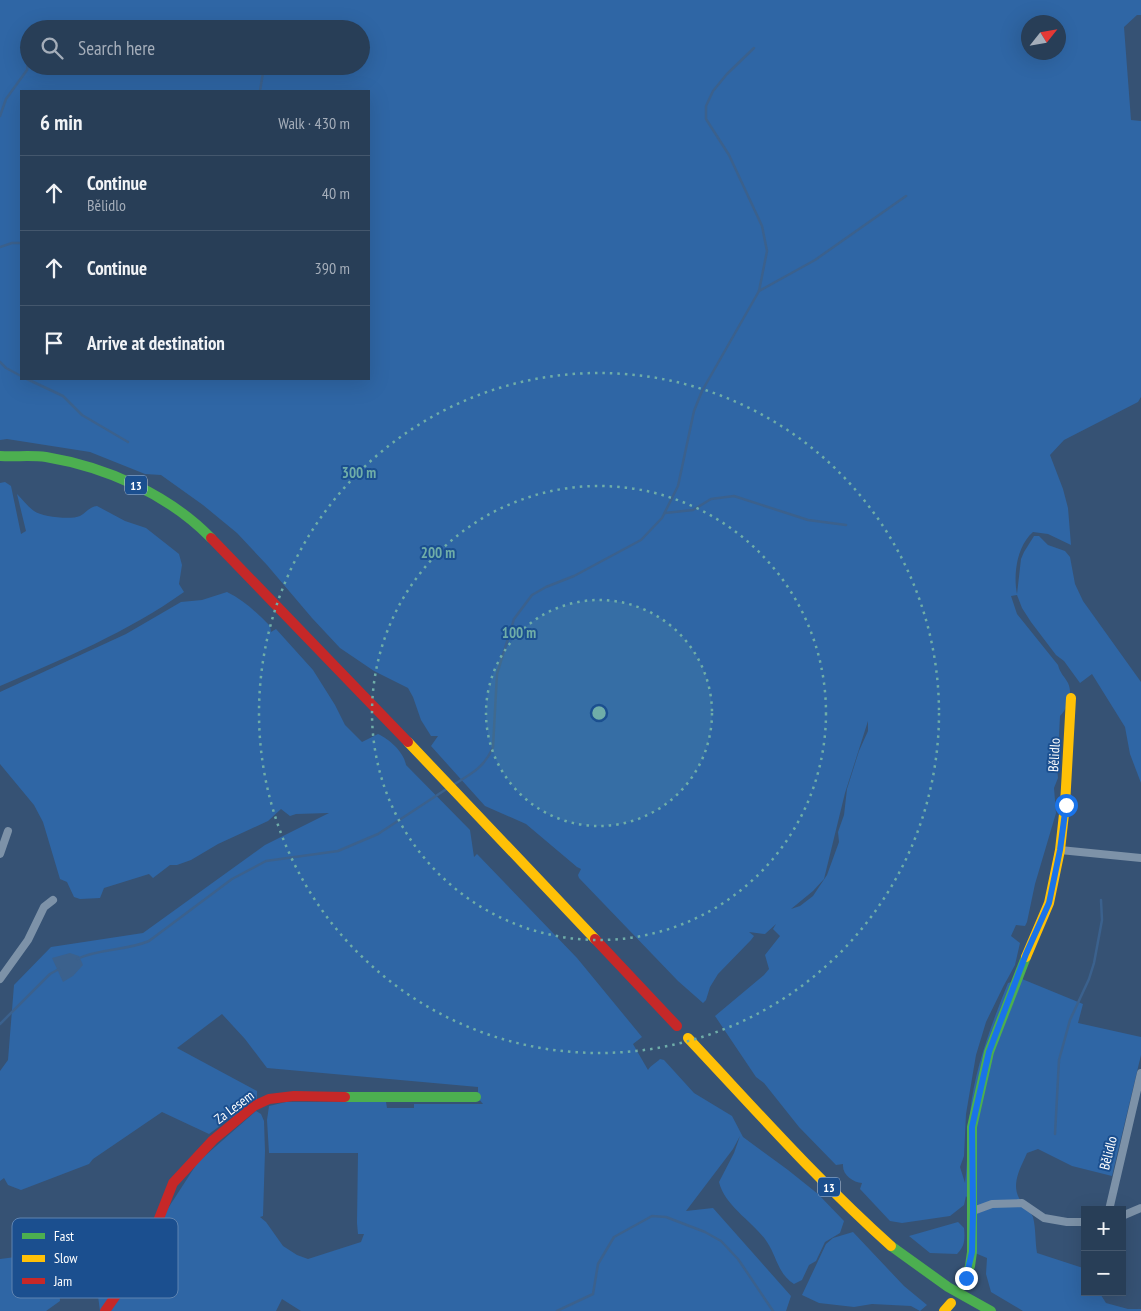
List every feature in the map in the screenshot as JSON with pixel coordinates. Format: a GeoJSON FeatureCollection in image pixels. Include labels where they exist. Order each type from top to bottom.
{"type":"FeatureCollection","features":[{"type":"Feature","properties":{"kind":"main road","name":"13"},"geometry":{"type":"LineString","coordinates":[[0,456],[43,457],[90,467],[116,476],[142,488],[175,508],[205,532],[372,704],[676,1026]]}},
{"type":"Feature","properties":{"kind":"main road","name":"Bělidlo"},"geometry":{"type":"LineString","coordinates":[[963,1284],[970,1266],[973,1211],[972,1127],[989,1052],[1026,954],[1049,903],[1060,850],[1066,805],[1071,698]]}},
{"type":"Feature","properties":{"kind":"main road","name":"13"},"geometry":{"type":"LineString","coordinates":[[688,1038],[869,1226],[940,1282],[991,1311]]}},
{"type":"Feature","properties":{"kind":"main road","name":"Za Lesem"},"geometry":{"type":"LineString","coordinates":[[159,1218],[173,1183],[213,1140],[254,1106],[269,1099],[294,1096],[476,1097]]}},
{"type":"Feature","properties":{"kind":"main road","name":"Za Lesem"},"geometry":{"type":"LineString","coordinates":[[105,1311],[114,1298]]}},
{"type":"Feature","properties":{"kind":"main road"},"geometry":{"type":"LineString","coordinates":[[944,1311],[952,1303]]}},
{"type":"Feature","properties":{"kind":"street"},"geometry":{"type":"LineString","coordinates":[[0,854],[8,831]]}},
{"type":"Feature","properties":{"kind":"street"},"geometry":{"type":"LineString","coordinates":[[1060,850],[1141,858]]}},
{"type":"Feature","properties":{"kind":"street"},"geometry":{"type":"LineString","coordinates":[[0,979],[28,940],[44,907],[53,900]]}},
{"type":"Feature","properties":{"kind":"street","name":"Bělidlo"},"geometry":{"type":"LineString","coordinates":[[1110,1206],[1141,1073]]}},
{"type":"Feature","properties":{"kind":"street"},"geometry":{"type":"LineString","coordinates":[[973,1211],[992,1204],[1022,1203],[1044,1218],[1067,1222],[1081,1222]]}},
{"type":"Feature","properties":{"kind":"street"},"geometry":{"type":"LineString","coordinates":[[1126,1214],[1141,1208]]}},
{"type":"Feature","properties":{"kind":"shaded area"},"geometry":{"type":"Polygon","coordinates":[[[0,0],[1141,0],[1141,15],[1137,15],[1124,27],[1131,120],[1141,121],[1141,397],[1138,402],[1064,440],[1050,455],[1068,508],[1071,545],[1048,534],[1033,532],[1020,552],[1016,569],[1016,586],[1017,594],[1021,559],[1034,536],[1039,536],[1048,545],[1065,551],[1070,557],[1075,584],[1083,601],[1141,682],[1141,783],[1130,754],[1125,727],[1092,674],[1080,683],[1031,622],[1022,608],[1017,595],[1011,596],[1017,614],[1058,665],[1068,683],[1070,696],[1060,716],[1058,753],[1056,758],[1058,778],[1054,788],[1056,813],[1035,884],[1027,922],[1025,926],[1016,925],[1011,936],[1020,943],[1015,965],[986,1022],[976,1055],[966,1114],[964,1156],[960,1167],[965,1183],[972,1096],[990,1031],[1008,983],[1022,979],[1083,1004],[1078,1023],[1141,1037],[1141,1055],[1112,1176],[1072,1166],[1038,1149],[1027,1153],[1016,1181],[1016,1187],[1019,1198],[1033,1217],[1037,1253],[1081,1267],[1081,1296],[1102,1296],[1106,1303],[1128,1309],[1141,1309],[1141,1311],[1023,1311],[991,1292],[986,1274],[987,1258],[975,1253],[977,1215],[966,1196],[964,1205],[950,1216],[902,1223],[890,1221],[860,1189],[862,1183],[846,1175],[843,1164],[836,1165],[799,1127],[764,1083],[756,1077],[715,1016],[769,969],[765,955],[780,936],[773,929],[776,924],[765,934],[749,932],[754,936],[718,974],[703,1003],[678,981],[579,878],[578,875],[581,869],[526,824],[485,806],[431,746],[438,736],[431,736],[421,720],[408,688],[374,671],[340,648],[237,533],[203,505],[161,475],[145,474],[90,452],[7,439],[0,440],[0,0]],[[868,721],[845,793],[824,879],[791,909],[800,906],[813,896],[827,875],[839,842],[838,832],[844,815],[847,789],[859,751],[868,731],[868,721]]]}},
{"type":"Feature","properties":{"kind":"shaded area"},"geometry":{"type":"Polygon","coordinates":[[[5,482],[11,486],[21,534],[26,531],[17,494],[34,511],[50,516],[76,517],[97,506],[125,521],[146,528],[179,554],[182,565],[179,584],[184,592],[118,632],[0,686],[0,483],[5,482]]]}},
{"type":"Feature","properties":{"kind":"shaded area"},"geometry":{"type":"Polygon","coordinates":[[[227,592],[255,612],[270,626],[271,632],[276,629],[313,670],[345,725],[362,742],[378,734],[387,739],[402,755],[406,765],[470,830],[474,857],[477,854],[577,958],[642,1037],[633,1044],[648,1070],[660,1059],[664,1060],[694,1093],[732,1116],[743,1137],[818,1194],[844,1221],[840,1233],[825,1242],[816,1261],[809,1265],[802,1280],[794,1284],[789,1280],[781,1270],[767,1242],[733,1207],[722,1191],[719,1182],[734,1153],[740,1136],[733,1149],[686,1211],[713,1208],[791,1296],[786,1311],[301,1311],[282,1299],[276,1311],[100,1311],[98,1298],[178,1298],[178,1218],[162,1218],[198,1162],[256,1111],[261,1114],[264,1121],[263,1216],[260,1217],[266,1222],[283,1246],[297,1255],[308,1259],[361,1242],[364,1234],[358,1234],[357,1223],[358,1153],[269,1153],[267,1120],[269,1106],[286,1102],[386,1102],[387,1108],[414,1108],[414,1104],[483,1104],[478,1098],[478,1087],[267,1068],[245,1039],[222,1014],[177,1048],[257,1091],[257,1102],[236,1118],[232,1117],[209,1134],[162,1112],[93,1159],[89,1164],[21,1190],[8,1185],[4,1178],[0,1181],[0,1071],[8,1060],[14,985],[51,947],[143,933],[265,845],[329,813],[296,814],[290,816],[281,809],[268,821],[218,844],[191,860],[177,865],[170,865],[153,878],[149,874],[104,888],[100,898],[80,899],[74,897],[67,882],[60,879],[43,822],[34,805],[0,764],[0,692],[126,634],[181,602],[202,600],[227,592]]]}},
{"type":"Feature","properties":{"kind":"shaded area"},"geometry":{"type":"Polygon","coordinates":[[[70,953],[79,956],[83,965],[73,976],[63,982],[52,958],[70,953]]]}},
{"type":"Feature","properties":{"kind":"shaded area"},"geometry":{"type":"Polygon","coordinates":[[[958,1222],[964,1228],[964,1242],[957,1254],[930,1253],[909,1236],[958,1222]]]}},
{"type":"Feature","properties":{"kind":"shaded area"},"geometry":{"type":"Polygon","coordinates":[[[853,1232],[904,1286],[927,1305],[920,1311],[911,1306],[872,1304],[854,1307],[819,1303],[802,1295],[826,1244],[833,1238],[853,1232]]]}},
{"type":"Feature","properties":{"kind":"shaded area"},"geometry":{"type":"Polygon","coordinates":[[[12,1257],[12,1298],[60,1298],[60,1301],[46,1311],[0,1311],[0,1259],[12,1257]]]}},
{"type":"Feature","properties":{"kind":"waterway"},"geometry":{"type":"LineString","coordinates":[[453,785],[482,765],[493,747],[497,674],[514,619],[532,595],[546,587],[574,576],[641,540],[662,518],[678,486],[694,411],[702,391],[759,291],[767,251],[762,226],[729,155],[706,119],[706,106],[713,91],[727,74],[754,48]]}},
{"type":"Feature","properties":{"kind":"waterway"},"geometry":{"type":"LineString","coordinates":[[0,116],[6,99],[23,75]]}},
{"type":"Feature","properties":{"kind":"waterway"},"geometry":{"type":"LineString","coordinates":[[260,90],[263,75]]}},
{"type":"Feature","properties":{"kind":"waterway"},"geometry":{"type":"LineString","coordinates":[[759,291],[815,260],[906,196]]}},
{"type":"Feature","properties":{"kind":"waterway"},"geometry":{"type":"LineString","coordinates":[[0,247],[12,243],[20,243]]}},
{"type":"Feature","properties":{"kind":"waterway"},"geometry":{"type":"LineString","coordinates":[[0,362],[6,368],[20,375]]}},
{"type":"Feature","properties":{"kind":"waterway"},"geometry":{"type":"LineString","coordinates":[[29,380],[63,396],[82,415],[128,442]]}},
{"type":"Feature","properties":{"kind":"waterway"},"geometry":{"type":"LineString","coordinates":[[665,513],[693,510],[711,499],[734,496],[808,520],[846,525]]}},
{"type":"Feature","properties":{"kind":"waterway"},"geometry":{"type":"LineString","coordinates":[[77,959],[85,955],[149,941],[232,879],[266,861],[338,851],[378,834],[448,788]]}},
{"type":"Feature","properties":{"kind":"waterway"},"geometry":{"type":"LineString","coordinates":[[1055,1134],[1059,1060],[1070,1020],[1089,979],[1094,963],[1102,920],[1101,900]]}},
{"type":"Feature","properties":{"kind":"waterway"},"geometry":{"type":"LineString","coordinates":[[0,1024],[50,974],[59,969]]}},
{"type":"Feature","properties":{"kind":"waterway"},"geometry":{"type":"LineString","coordinates":[[557,1311],[593,1294],[598,1264],[614,1237],[652,1216],[666,1217],[705,1232],[721,1241],[738,1259],[773,1311]]}},
{"type":"Feature","properties":{"kind":"traffic: fast"},"geometry":{"type":"LineString","coordinates":[[0,456],[46,457],[113,475],[176,508],[211,538]]}},
{"type":"Feature","properties":{"kind":"traffic: fast"},"geometry":{"type":"LineString","coordinates":[[963,1284],[970,1266],[972,1252],[972,1127],[989,1052],[1026,957]]}},
{"type":"Feature","properties":{"kind":"traffic: fast"},"geometry":{"type":"LineString","coordinates":[[345,1097],[476,1097]]}},
{"type":"Feature","properties":{"kind":"traffic: fast"},"geometry":{"type":"LineString","coordinates":[[891,1246],[948,1287],[991,1311]]}},
{"type":"Feature","properties":{"kind":"traffic: slow"},"geometry":{"type":"LineString","coordinates":[[1026,957],[1049,903],[1060,850],[1065,805],[1071,698]]}},
{"type":"Feature","properties":{"kind":"traffic: slow"},"geometry":{"type":"LineString","coordinates":[[408,742],[595,939]]}},
{"type":"Feature","properties":{"kind":"traffic: slow"},"geometry":{"type":"LineString","coordinates":[[688,1038],[813,1171],[891,1246]]}},
{"type":"Feature","properties":{"kind":"traffic: slow"},"geometry":{"type":"LineString","coordinates":[[944,1311],[951,1303]]}},
{"type":"Feature","properties":{"kind":"traffic: jam"},"geometry":{"type":"LineString","coordinates":[[211,538],[408,742]]}},
{"type":"Feature","properties":{"kind":"traffic: jam"},"geometry":{"type":"LineString","coordinates":[[595,939],[677,1026]]}},
{"type":"Feature","properties":{"kind":"traffic: jam"},"geometry":{"type":"LineString","coordinates":[[159,1218],[173,1183],[213,1140],[254,1106],[269,1099],[294,1096],[345,1097]]}},
{"type":"Feature","properties":{"kind":"traffic: jam"},"geometry":{"type":"LineString","coordinates":[[105,1311],[114,1298]]}},
{"type":"Feature","properties":{"kind":"route"},"geometry":{"type":"LineString","coordinates":[[966,1278],[972,1252],[972,1127],[989,1052],[1026,954],[1049,903],[1060,850],[1066,805]]}}]}
